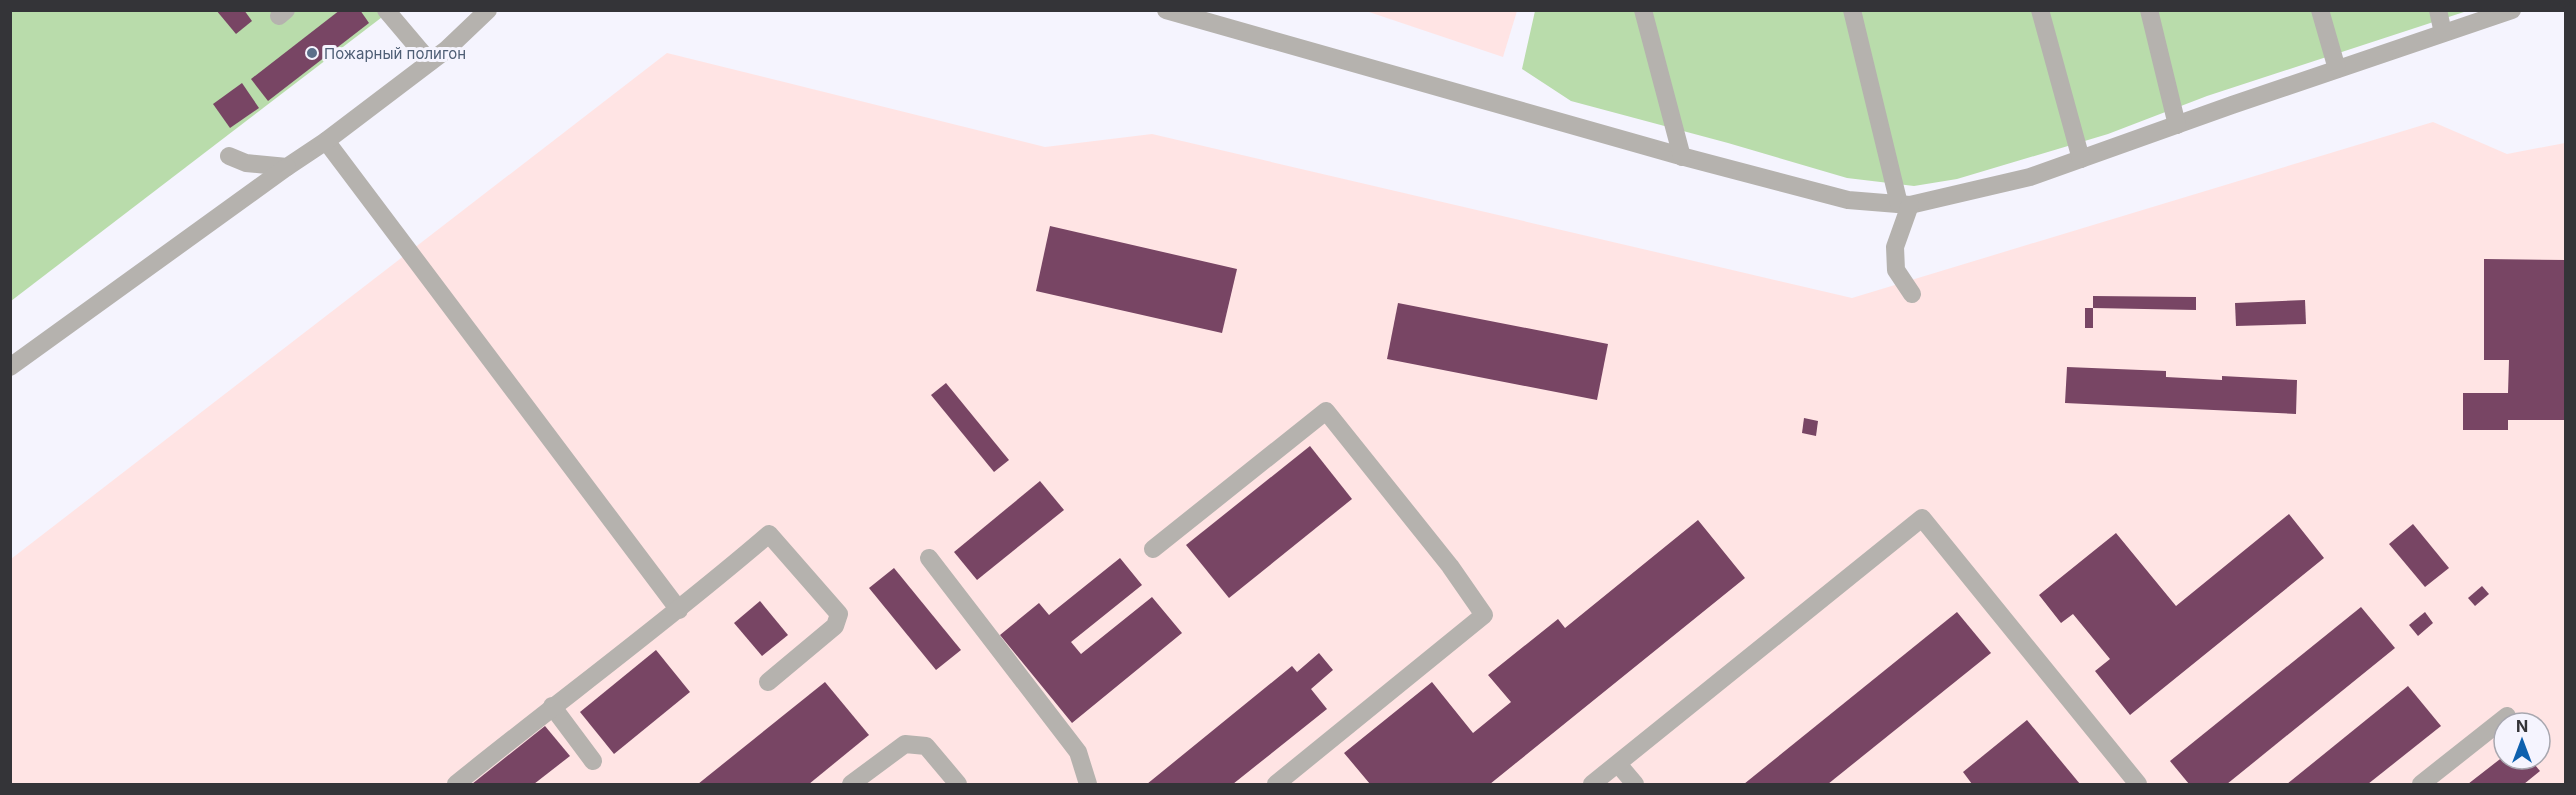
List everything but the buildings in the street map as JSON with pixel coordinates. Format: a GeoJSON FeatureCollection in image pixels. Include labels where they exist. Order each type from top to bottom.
{"type":"FeatureCollection","features":[{"type":"Feature","properties":{"kind":"lane"},"geometry":{"type":"LineString","coordinates":[[386,10],[430,62]]}},
{"type":"Feature","properties":{"kind":"lane"},"geometry":{"type":"LineString","coordinates":[[10,367],[326,141],[430,62],[489,10]]}},
{"type":"Feature","properties":{"kind":"lane"},"geometry":{"type":"LineString","coordinates":[[1166,10],[1682,157],[1848,200],[1904,204],[2031,177],[2512,10]]}},
{"type":"Feature","properties":{"kind":"lane"},"geometry":{"type":"LineString","coordinates":[[1643,10],[1682,157]]}},
{"type":"Feature","properties":{"kind":"lane"},"geometry":{"type":"LineString","coordinates":[[1852,10],[1904,204],[1895,247],[1896,270],[1912,294]]}},
{"type":"Feature","properties":{"kind":"lane"},"geometry":{"type":"LineString","coordinates":[[2040,10],[2081,159]]}},
{"type":"Feature","properties":{"kind":"lane"},"geometry":{"type":"LineString","coordinates":[[2150,10],[2177,125]]}},
{"type":"Feature","properties":{"kind":"lane"},"geometry":{"type":"LineString","coordinates":[[2320,10],[2337,69]]}},
{"type":"Feature","properties":{"kind":"lane"},"geometry":{"type":"LineString","coordinates":[[2438,10],[2443,33]]}},
{"type":"Feature","properties":{"kind":"lane"},"geometry":{"type":"LineString","coordinates":[[326,141],[679,610]]}},
{"type":"Feature","properties":{"kind":"lane"},"geometry":{"type":"LineString","coordinates":[[229,156],[246,163],[287,167]]}},
{"type":"Feature","properties":{"kind":"lane"},"geometry":{"type":"LineString","coordinates":[[1153,549],[1326,411],[1450,566],[1484,615],[1276,784]]}},
{"type":"Feature","properties":{"kind":"lane"},"geometry":{"type":"LineString","coordinates":[[1592,784],[1922,518],[2138,784]]}},
{"type":"Feature","properties":{"kind":"lane"},"geometry":{"type":"LineString","coordinates":[[456,784],[552,706],[679,610],[769,534],[839,614],[835,626],[768,682]]}},
{"type":"Feature","properties":{"kind":"lane"},"geometry":{"type":"LineString","coordinates":[[929,558],[1078,752],[1088,784]]}},
{"type":"Feature","properties":{"kind":"lane"},"geometry":{"type":"LineString","coordinates":[[552,706],[593,761]]}},
{"type":"Feature","properties":{"kind":"lane"},"geometry":{"type":"LineString","coordinates":[[2421,784],[2492,728]]}},
{"type":"Feature","properties":{"kind":"lane"},"geometry":{"type":"LineString","coordinates":[[851,784],[905,744],[926,746],[958,784]]}},
{"type":"Feature","properties":{"kind":"lane"},"geometry":{"type":"LineString","coordinates":[[1618,764],[1635,784]]}},
{"type":"Feature","properties":{"kind":"shaded area"},"geometry":{"type":"Polygon","coordinates":[[[1517,10],[1503,57],[1366,11],[1517,10]]]}},
{"type":"Feature","properties":{"kind":"shaded area"},"geometry":{"type":"Polygon","coordinates":[[[667,53],[1045,147],[1152,134],[1852,298],[2433,122],[2507,154],[2565,143],[2565,784],[11,784],[11,559],[667,53]]]}},
{"type":"Feature","properties":{"kind":"green space"},"geometry":{"type":"Polygon","coordinates":[[[11,11],[390,11],[11,301],[11,11]]]}},
{"type":"Feature","properties":{"kind":"green space"},"geometry":{"type":"Polygon","coordinates":[[[1535,11],[2467,11],[2207,96],[2108,134],[1957,179],[1914,186],[1847,178],[1571,101],[1522,69],[1535,11]]]}},
{"type":"Feature","properties":{"kind":"place","name":"Пожарный полигон"},"geometry":{"type":"Point","coordinates":[312,53]}}]}
